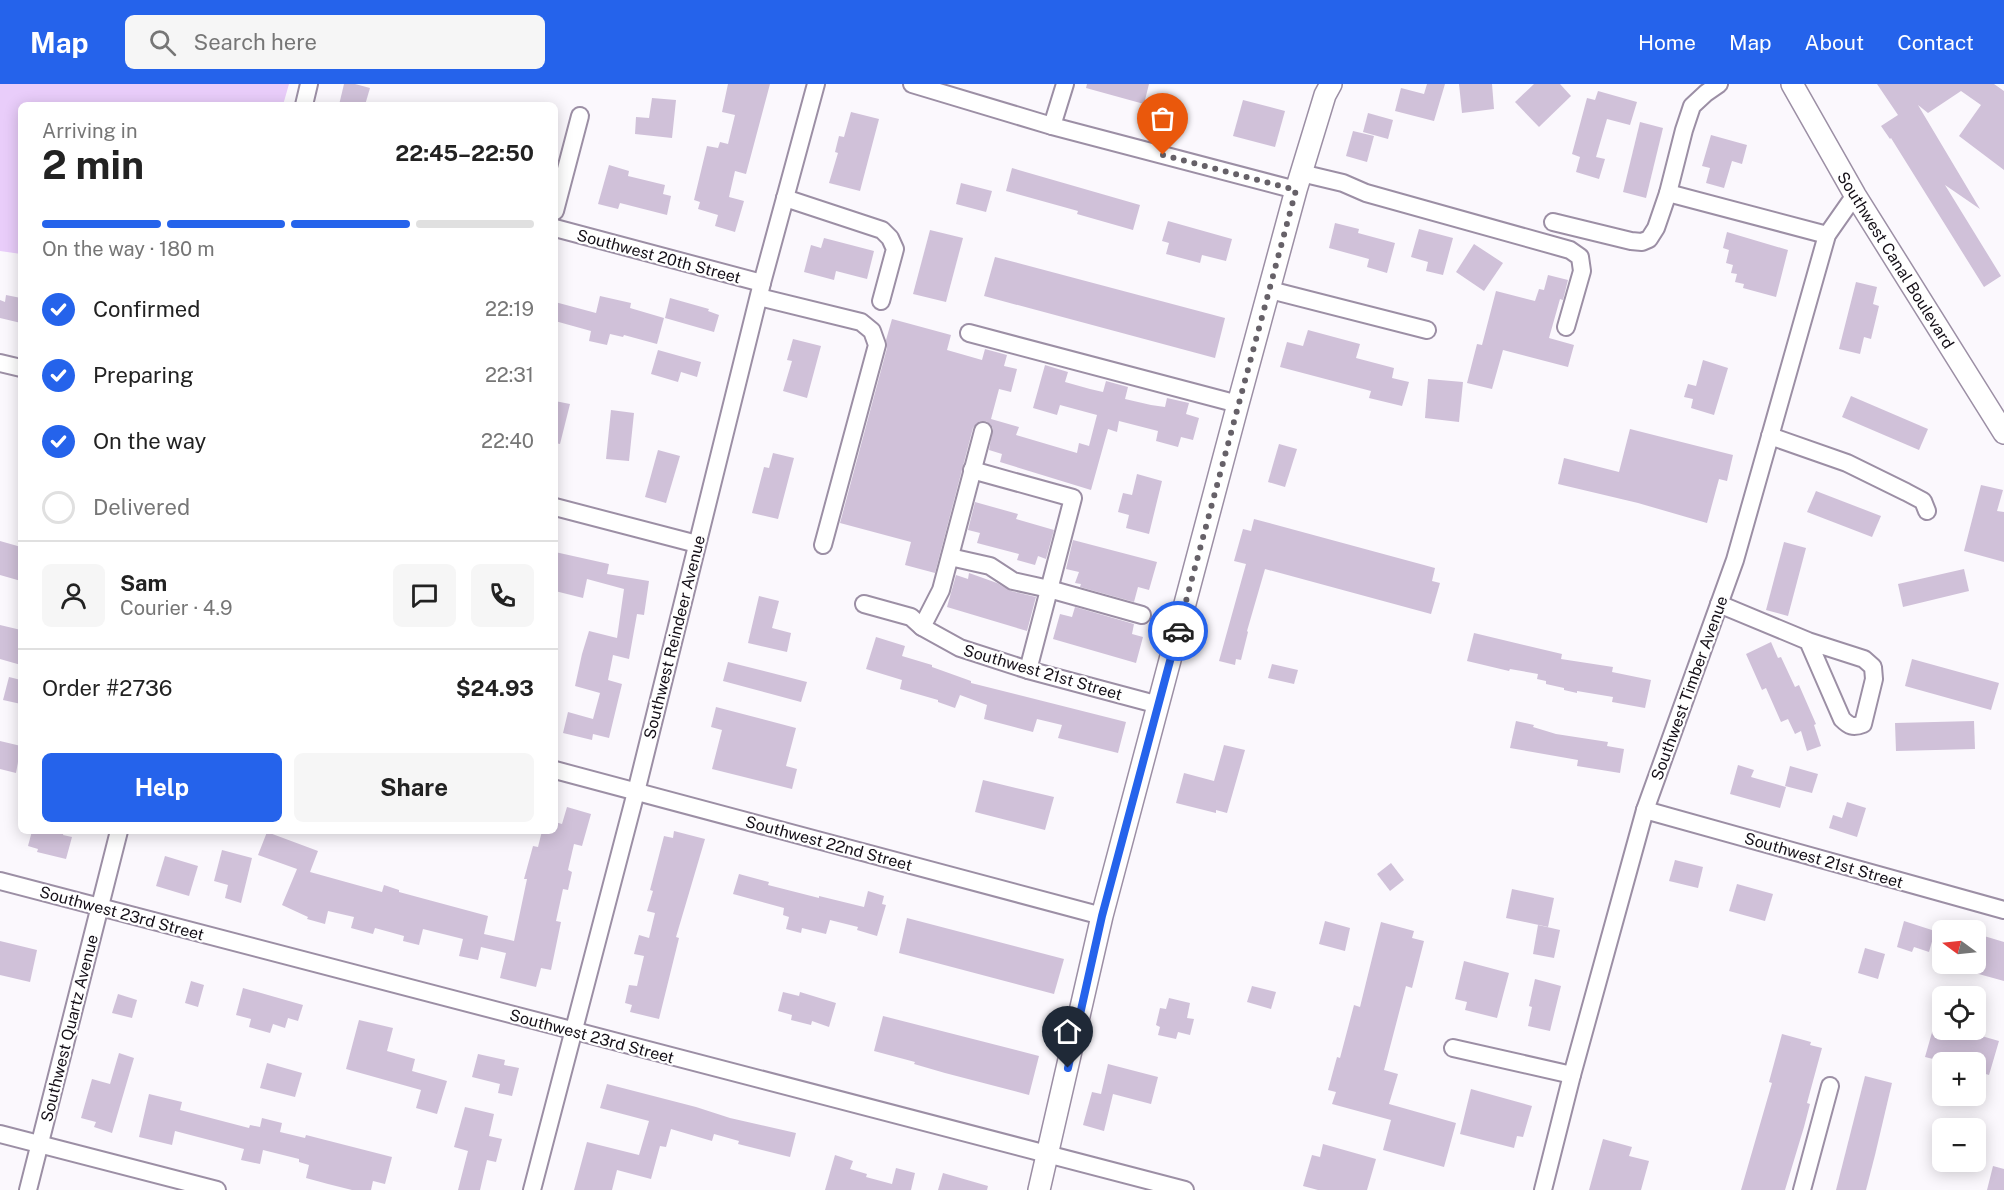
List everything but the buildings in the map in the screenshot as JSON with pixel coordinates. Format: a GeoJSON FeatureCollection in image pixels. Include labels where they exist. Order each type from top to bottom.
{"type":"FeatureCollection","features":[{"type":"Feature","properties":{"kind":"main road"},"geometry":{"type":"LineString","coordinates":[[1039,1190],[1102,916],[1299,181],[1325,95],[1331,84]]}},
{"type":"Feature","properties":{"kind":"main road","name":"Southwest Canal Boulevard"},"geometry":{"type":"LineString","coordinates":[[1792,84],[1855,195],[2004,433]]}},
{"type":"Feature","properties":{"kind":"street"},"geometry":{"type":"LineString","coordinates":[[304,102],[309,84]]}},
{"type":"Feature","properties":{"kind":"street","name":"Southwest Reindeer Avenue"},"geometry":{"type":"LineString","coordinates":[[532,1190],[636,792],[761,290],[816,84]]}},
{"type":"Feature","properties":{"kind":"street"},"geometry":{"type":"LineString","coordinates":[[912,84],[1052,126],[1299,181],[1343,183],[1366,193],[1570,250],[1580,257],[1582,271],[1566,327]]}},
{"type":"Feature","properties":{"kind":"street"},"geometry":{"type":"LineString","coordinates":[[1052,126],[1065,84]]}},
{"type":"Feature","properties":{"kind":"street"},"geometry":{"type":"LineString","coordinates":[[1553,222],[1642,242],[1649,239],[1656,228],[1668,194],[1692,106],[1719,84]]}},
{"type":"Feature","properties":{"kind":"street"},"geometry":{"type":"LineString","coordinates":[[558,200],[580,116]]}},
{"type":"Feature","properties":{"kind":"street"},"geometry":{"type":"LineString","coordinates":[[1668,194],[1827,235]]}},
{"type":"Feature","properties":{"kind":"street","name":"Southwest Timber Avenue"},"geometry":{"type":"LineString","coordinates":[[1543,1190],[1572,1075],[1645,810],[1735,560],[1827,235],[1855,195]]}},
{"type":"Feature","properties":{"kind":"street"},"geometry":{"type":"LineString","coordinates":[[785,198],[882,230],[890,238],[895,249],[881,301]]}},
{"type":"Feature","properties":{"kind":"street","name":"Southwest 20th Street"},"geometry":{"type":"LineString","coordinates":[[558,229],[861,322],[872,331],[877,345],[823,545]]}},
{"type":"Feature","properties":{"kind":"street"},"geometry":{"type":"LineString","coordinates":[[1270,290],[1427,330]]}},
{"type":"Feature","properties":{"kind":"street"},"geometry":{"type":"LineString","coordinates":[[969,333],[1238,404]]}},
{"type":"Feature","properties":{"kind":"street"},"geometry":{"type":"LineString","coordinates":[[0,363],[18,368]]}},
{"type":"Feature","properties":{"kind":"street"},"geometry":{"type":"LineString","coordinates":[[922,627],[941,590],[983,431]]}},
{"type":"Feature","properties":{"kind":"street"},"geometry":{"type":"LineString","coordinates":[[1770,436],[1847,463],[1923,501],[1927,511]]}},
{"type":"Feature","properties":{"kind":"street"},"geometry":{"type":"LineString","coordinates":[[972,470],[1073,498],[1028,670]]}},
{"type":"Feature","properties":{"kind":"street"},"geometry":{"type":"LineString","coordinates":[[558,508],[697,544]]}},
{"type":"Feature","properties":{"kind":"street"},"geometry":{"type":"LineString","coordinates":[[950,556],[990,566],[1013,581],[1049,588],[1142,615]]}},
{"type":"Feature","properties":{"kind":"street","name":"Southwest 21st Street"},"geometry":{"type":"LineString","coordinates":[[864,604],[911,618],[922,627],[960,648],[1028,670],[1159,705]]}},
{"type":"Feature","properties":{"kind":"street"},"geometry":{"type":"LineString","coordinates":[[1719,604],[1808,640],[1864,659],[1873,667],[1874,679],[1863,724],[1857,727],[1849,726],[1842,719],[1808,640]]}},
{"type":"Feature","properties":{"kind":"street","name":"Southwest 22nd Street"},"geometry":{"type":"LineString","coordinates":[[558,771],[1102,916]]}},
{"type":"Feature","properties":{"kind":"street","name":"Southwest 21st Street"},"geometry":{"type":"LineString","coordinates":[[1645,810],[2004,910]]}},
{"type":"Feature","properties":{"kind":"street","name":"Southwest Quartz Avenue"},"geometry":{"type":"LineString","coordinates":[[28,1190],[118,834]]}},
{"type":"Feature","properties":{"kind":"street","name":"Southwest 23rd Street"},"geometry":{"type":"LineString","coordinates":[[0,881],[1185,1190]]}},
{"type":"Feature","properties":{"kind":"street"},"geometry":{"type":"LineString","coordinates":[[1454,1048],[1572,1075]]}},
{"type":"Feature","properties":{"kind":"street"},"geometry":{"type":"LineString","coordinates":[[1802,1190],[1830,1086]]}},
{"type":"Feature","properties":{"kind":"street"},"geometry":{"type":"LineString","coordinates":[[0,1134],[217,1190]]}},
{"type":"Feature","properties":{"kind":"shaded area"},"geometry":{"type":"Polygon","coordinates":[[[0,84],[289,84],[284,102],[18,102],[18,254],[0,251],[0,84]]]}},
{"type":"Feature","properties":{"kind":"way so far"},"geometry":{"type":"LineString","coordinates":[[1163,155],[1296,190],[1178,631]]}},
{"type":"Feature","properties":{"kind":"route"},"geometry":{"type":"LineString","coordinates":[[1068,1068],[1102,916],[1178,631]]}}]}
